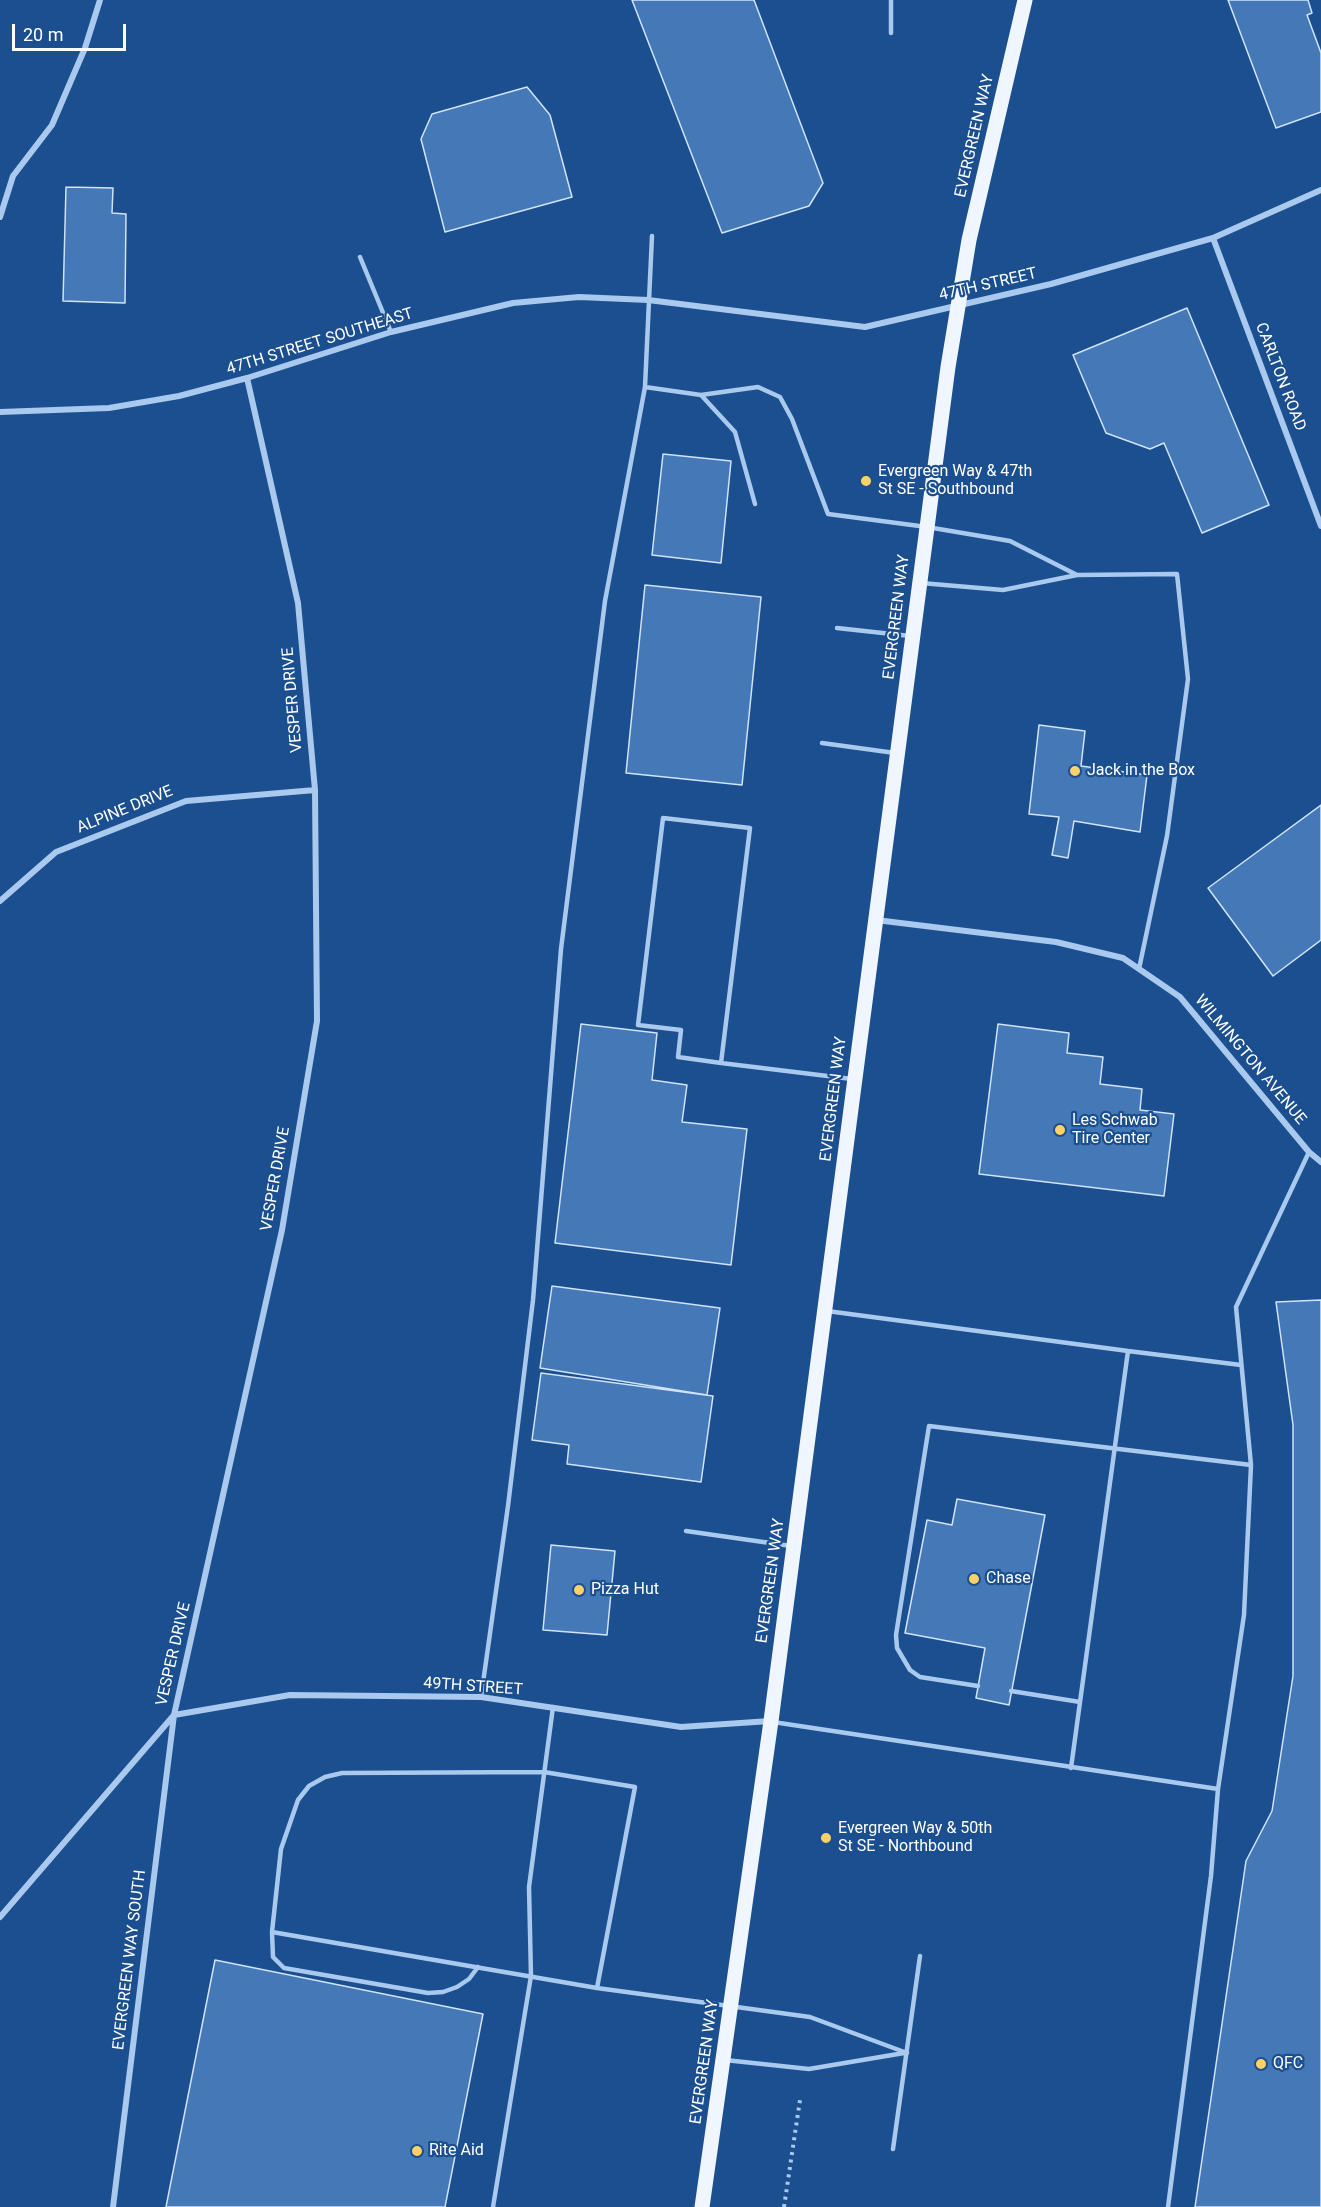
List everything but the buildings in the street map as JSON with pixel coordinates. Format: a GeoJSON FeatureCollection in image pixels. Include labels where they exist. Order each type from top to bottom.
{"type":"FeatureCollection","features":[{"type":"Feature","properties":{"kind":"main road","name":"EVERGREEN WAY"},"geometry":{"type":"LineString","coordinates":[[702,2207],[771,1721],[958,306],[969,240],[1025,0]]}},
{"type":"Feature","properties":{"kind":"street"},"geometry":{"type":"LineString","coordinates":[[0,217],[13,176],[52,125],[85,48],[100,0]]}},
{"type":"Feature","properties":{"kind":"street","name":"47TH STREET"},"geometry":{"type":"LineString","coordinates":[[648,300],[865,327],[1051,284],[1213,238],[1321,190]]}},
{"type":"Feature","properties":{"kind":"street","name":"CARLTON ROAD"},"geometry":{"type":"LineString","coordinates":[[1213,238],[1321,526]]}},
{"type":"Feature","properties":{"kind":"street","name":"47TH STREET SOUTHEAST"},"geometry":{"type":"LineString","coordinates":[[0,412],[110,408],[179,396],[247,378],[391,332],[513,303],[579,297],[648,300]]}},
{"type":"Feature","properties":{"kind":"street","name":"VESPER DRIVE"},"geometry":{"type":"LineString","coordinates":[[0,1917],[174,1715],[282,1230],[318,1021],[315,790],[298,603],[247,378]]}},
{"type":"Feature","properties":{"kind":"street","name":"ALPINE DRIVE"},"geometry":{"type":"LineString","coordinates":[[0,901],[56,852],[186,801],[315,790]]}},
{"type":"Feature","properties":{"kind":"street","name":"WILMINGTON AVENUE"},"geometry":{"type":"LineString","coordinates":[[876,920],[1056,942],[1124,958],[1180,997],[1309,1152],[1321,1162]]}},
{"type":"Feature","properties":{"kind":"street","name":"49TH STREET"},"geometry":{"type":"LineString","coordinates":[[174,1715],[290,1695],[481,1697],[681,1727],[771,1721]]}},
{"type":"Feature","properties":{"kind":"street","name":"EVERGREEN WAY SOUTH"},"geometry":{"type":"LineString","coordinates":[[113,2207],[174,1715]]}},
{"type":"Feature","properties":{"kind":"lane"},"geometry":{"type":"LineString","coordinates":[[891,0],[891,33]]}},
{"type":"Feature","properties":{"kind":"lane"},"geometry":{"type":"LineString","coordinates":[[481,1697],[508,1506],[533,1300],[561,949],[605,601],[645,387],[652,236]]}},
{"type":"Feature","properties":{"kind":"lane"},"geometry":{"type":"LineString","coordinates":[[360,257],[391,332]]}},
{"type":"Feature","properties":{"kind":"lane"},"geometry":{"type":"LineString","coordinates":[[645,387],[700,395],[758,387],[780,397],[792,419],[828,514],[1010,541],[1077,575]]}},
{"type":"Feature","properties":{"kind":"lane"},"geometry":{"type":"LineString","coordinates":[[700,395],[735,432],[755,504]]}},
{"type":"Feature","properties":{"kind":"lane"},"geometry":{"type":"LineString","coordinates":[[920,583],[1003,590],[1077,575],[1177,574],[1188,680],[1167,836],[1138,969]]}},
{"type":"Feature","properties":{"kind":"lane"},"geometry":{"type":"LineString","coordinates":[[837,628],[913,637]]}},
{"type":"Feature","properties":{"kind":"lane"},"geometry":{"type":"LineString","coordinates":[[822,743],[898,754]]}},
{"type":"Feature","properties":{"kind":"lane"},"geometry":{"type":"LineString","coordinates":[[721,1063],[750,828],[663,818],[638,1025],[681,1030],[678,1057],[721,1063],[855,1079]]}},
{"type":"Feature","properties":{"kind":"lane"},"geometry":{"type":"LineString","coordinates":[[1168,2207],[1211,1876],[1218,1789],[1244,1615],[1251,1466],[1236,1307],[1309,1152]]}},
{"type":"Feature","properties":{"kind":"lane"},"geometry":{"type":"LineString","coordinates":[[825,1311],[1241,1365]]}},
{"type":"Feature","properties":{"kind":"lane"},"geometry":{"type":"LineString","coordinates":[[1071,1768],[1128,1351]]}},
{"type":"Feature","properties":{"kind":"lane"},"geometry":{"type":"LineString","coordinates":[[978,1686],[920,1677],[910,1670],[897,1648],[896,1635],[929,1426],[1251,1466]]}},
{"type":"Feature","properties":{"kind":"lane"},"geometry":{"type":"LineString","coordinates":[[686,1531],[794,1546]]}},
{"type":"Feature","properties":{"kind":"lane"},"geometry":{"type":"LineString","coordinates":[[1011,1691],[1080,1702]]}},
{"type":"Feature","properties":{"kind":"lane"},"geometry":{"type":"LineString","coordinates":[[494,2207],[531,1976],[529,1887],[553,1707]]}},
{"type":"Feature","properties":{"kind":"lane"},"geometry":{"type":"LineString","coordinates":[[771,1721],[1218,1789]]}},
{"type":"Feature","properties":{"kind":"lane"},"geometry":{"type":"LineString","coordinates":[[478,1967],[469,1979],[457,1987],[442,1992],[428,1993],[284,1968],[273,1957],[272,1932],[281,1849],[298,1800],[309,1786],[325,1777],[342,1773],[544,1772],[635,1786],[597,1988]]}},
{"type":"Feature","properties":{"kind":"lane"},"geometry":{"type":"LineString","coordinates":[[272,1932],[597,1988],[810,2017],[907,2052]]}},
{"type":"Feature","properties":{"kind":"lane"},"geometry":{"type":"LineString","coordinates":[[893,2150],[920,1956]]}},
{"type":"Feature","properties":{"kind":"lane"},"geometry":{"type":"LineString","coordinates":[[723,2060],[809,2069],[907,2052]]}},
{"type":"Feature","properties":{"kind":"path"},"geometry":{"type":"LineString","coordinates":[[784,2207],[800,2100]]}},
{"type":"Feature","properties":{"kind":"place","name":"Evergreen Way & 47th St SE - Southbound"},"geometry":{"type":"Point","coordinates":[866,481]}},
{"type":"Feature","properties":{"kind":"place","name":"Jack in the Box"},"geometry":{"type":"Point","coordinates":[1075,771]}},
{"type":"Feature","properties":{"kind":"place","name":"Les Schwab Tire Center"},"geometry":{"type":"Point","coordinates":[1060,1130]}},
{"type":"Feature","properties":{"kind":"place","name":"Chase"},"geometry":{"type":"Point","coordinates":[974,1579]}},
{"type":"Feature","properties":{"kind":"place","name":"Pizza Hut"},"geometry":{"type":"Point","coordinates":[579,1590]}},
{"type":"Feature","properties":{"kind":"place","name":"Evergreen Way & 50th St SE - Northbound"},"geometry":{"type":"Point","coordinates":[826,1838]}},
{"type":"Feature","properties":{"kind":"place","name":"QFC"},"geometry":{"type":"Point","coordinates":[1261,2064]}},
{"type":"Feature","properties":{"kind":"place","name":"Rite Aid"},"geometry":{"type":"Point","coordinates":[417,2151]}}]}
